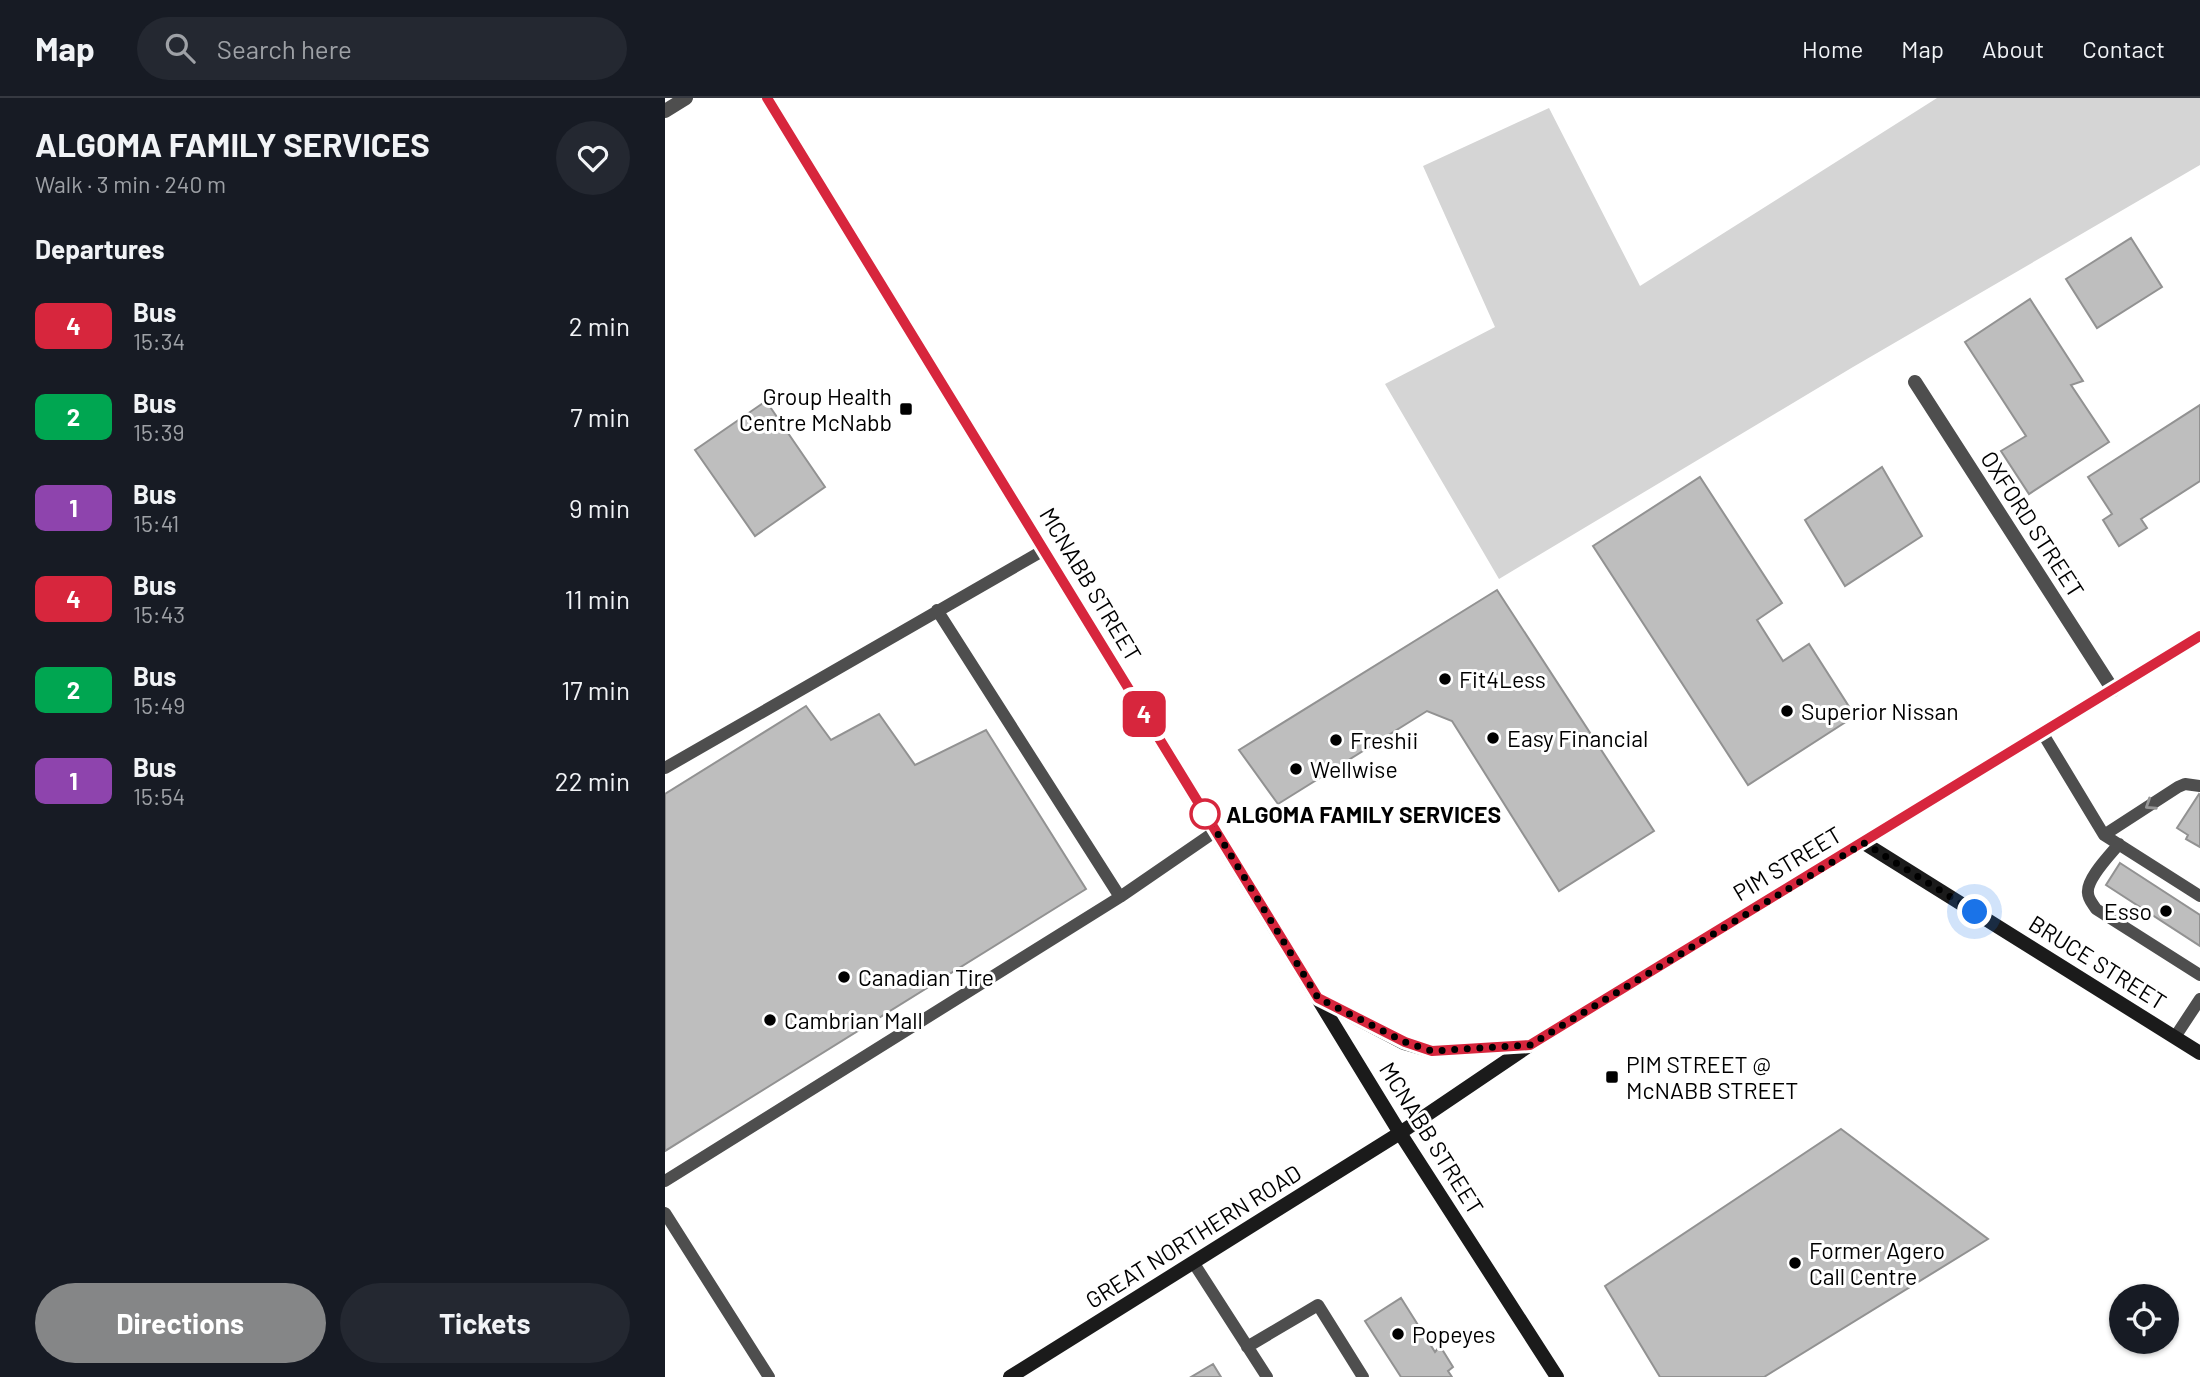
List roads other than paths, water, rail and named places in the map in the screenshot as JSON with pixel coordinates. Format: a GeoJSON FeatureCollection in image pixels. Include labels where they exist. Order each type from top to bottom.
{"type":"FeatureCollection","features":[{"type":"Feature","properties":{"kind":"main road","name":"MCNABB STREET"},"geometry":{"type":"LineString","coordinates":[[767,98],[1400,1133],[1557,1377]]}},
{"type":"Feature","properties":{"kind":"main road","name":"PIM STREET"},"geometry":{"type":"LineString","coordinates":[[1400,1133],[1530,1045],[2200,636]]}},
{"type":"Feature","properties":{"kind":"main road","name":"BRUCE STREET"},"geometry":{"type":"LineString","coordinates":[[1864,843],[2200,1053]]}},
{"type":"Feature","properties":{"kind":"main road"},"geometry":{"type":"LineString","coordinates":[[1318,998],[1405,1042],[1432,1051],[1530,1045]]}},
{"type":"Feature","properties":{"kind":"main road","name":"GREAT NORTHERN ROAD"},"geometry":{"type":"LineString","coordinates":[[1010,1377],[1400,1133]]}},
{"type":"Feature","properties":{"kind":"street"},"geometry":{"type":"LineString","coordinates":[[665,111],[686,98]]}},
{"type":"Feature","properties":{"kind":"street","name":"OXFORD STREET"},"geometry":{"type":"LineString","coordinates":[[1915,382],[2113,690]]}},
{"type":"Feature","properties":{"kind":"lane"},"geometry":{"type":"LineString","coordinates":[[665,768],[1044,550]]}},
{"type":"Feature","properties":{"kind":"lane"},"geometry":{"type":"LineString","coordinates":[[937,610],[1119,897]]}},
{"type":"Feature","properties":{"kind":"lane"},"geometry":{"type":"LineString","coordinates":[[2043,734],[2104,835],[2200,896]]}},
{"type":"Feature","properties":{"kind":"lane"},"geometry":{"type":"LineString","coordinates":[[2104,835],[2178,787],[2185,784],[2200,786]]}},
{"type":"Feature","properties":{"kind":"lane"},"geometry":{"type":"LineString","coordinates":[[665,1181],[1119,897],[1216,831]]}},
{"type":"Feature","properties":{"kind":"lane"},"geometry":{"type":"LineString","coordinates":[[2119,844],[2091,879],[2087,892],[2089,898],[2096,909],[2200,975]]}},
{"type":"Feature","properties":{"kind":"lane"},"geometry":{"type":"LineString","coordinates":[[2175,1037],[2200,999]]}},
{"type":"Feature","properties":{"kind":"lane"},"geometry":{"type":"LineString","coordinates":[[665,1213],[769,1377]]}},
{"type":"Feature","properties":{"kind":"lane"},"geometry":{"type":"LineString","coordinates":[[1193,1262],[1266,1377]]}},
{"type":"Feature","properties":{"kind":"lane"},"geometry":{"type":"LineString","coordinates":[[1247,1347],[1318,1305],[1363,1377]]}},
{"type":"Feature","properties":{"kind":"place","name":"Group Health Centre McNabb"},"geometry":{"type":"Point","coordinates":[906,409]}},
{"type":"Feature","properties":{"kind":"place","name":"Fit4Less"},"geometry":{"type":"Point","coordinates":[1445,679]}},
{"type":"Feature","properties":{"kind":"place","name":"Superior Nissan"},"geometry":{"type":"Point","coordinates":[1787,711]}},
{"type":"Feature","properties":{"kind":"place","name":"Easy Financial"},"geometry":{"type":"Point","coordinates":[1493,738]}},
{"type":"Feature","properties":{"kind":"place","name":"Freshii"},"geometry":{"type":"Point","coordinates":[1336,740]}},
{"type":"Feature","properties":{"kind":"place","name":"Wellwise"},"geometry":{"type":"Point","coordinates":[1296,769]}},
{"type":"Feature","properties":{"kind":"place","name":"ALGOMA FAMILY SERVICES"},"geometry":{"type":"Point","coordinates":[1205,814]}},
{"type":"Feature","properties":{"kind":"place","name":"Esso"},"geometry":{"type":"Point","coordinates":[2166,911]}},
{"type":"Feature","properties":{"kind":"place","name":"Canadian Tire"},"geometry":{"type":"Point","coordinates":[844,977]}},
{"type":"Feature","properties":{"kind":"place","name":"Cambrian Mall"},"geometry":{"type":"Point","coordinates":[770,1020]}},
{"type":"Feature","properties":{"kind":"place","name":"PIM STREET @ McNABB STREET"},"geometry":{"type":"Point","coordinates":[1612,1077]}},
{"type":"Feature","properties":{"kind":"place","name":"Former Agero Call Centre"},"geometry":{"type":"Point","coordinates":[1795,1263]}},
{"type":"Feature","properties":{"kind":"place","name":"Popeyes"},"geometry":{"type":"Point","coordinates":[1398,1334]}}]}
